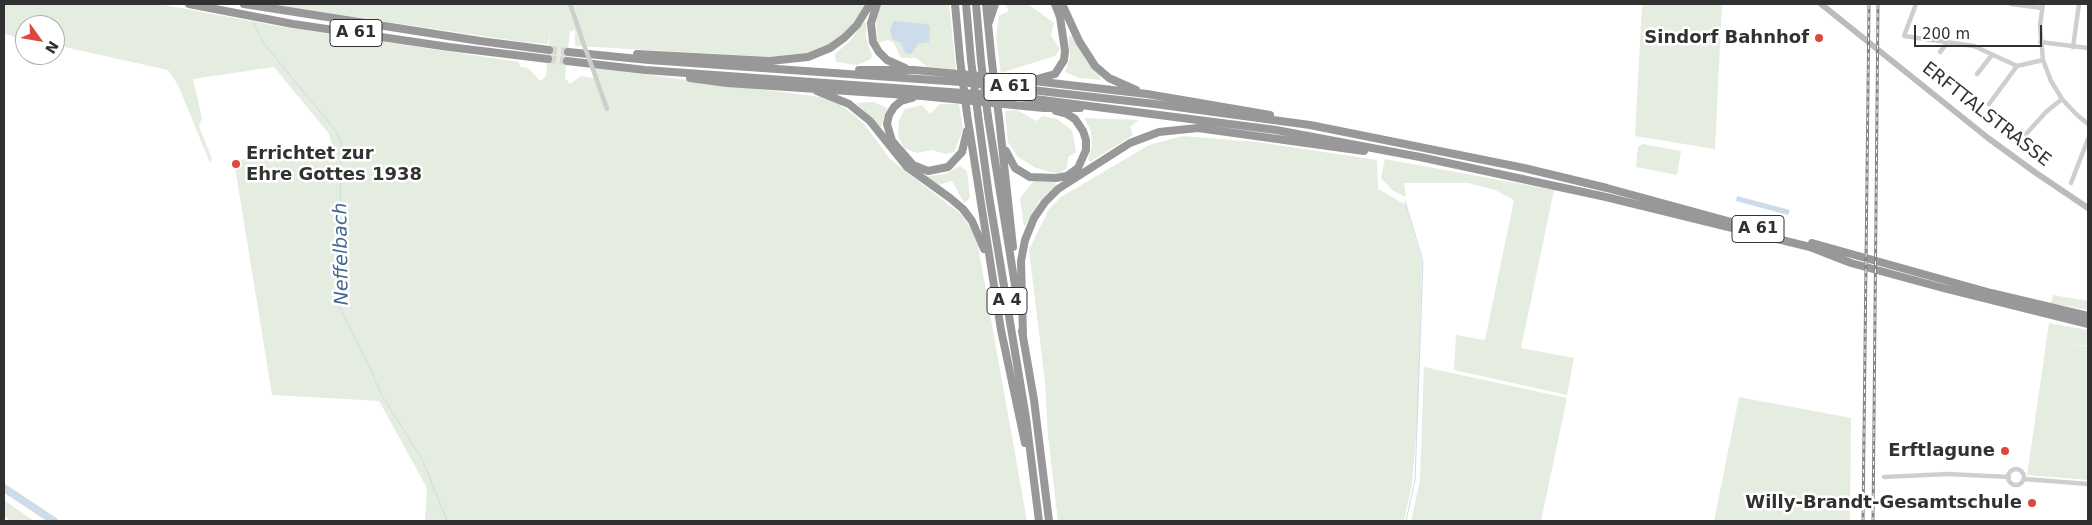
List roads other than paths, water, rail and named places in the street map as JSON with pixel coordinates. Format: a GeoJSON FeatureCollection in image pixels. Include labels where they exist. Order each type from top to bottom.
{"type":"FeatureCollection","features":[{"type":"Feature","properties":{"kind":"highway","name":"A 61"},"geometry":{"type":"LineString","coordinates":[[189,4],[322,28],[449,47],[548,59]]}},
{"type":"Feature","properties":{"kind":"highway","name":"A 61"},"geometry":{"type":"LineString","coordinates":[[244,4],[442,36],[549,50]]}},
{"type":"Feature","properties":{"kind":"highway"},"geometry":{"type":"LineString","coordinates":[[590,53],[670,54],[770,61],[798,59],[816,55],[839,42],[857,24],[870,4]]}},
{"type":"Feature","properties":{"kind":"highway"},"geometry":{"type":"LineString","coordinates":[[877,4],[872,16],[870,29],[876,48],[887,60],[914,70]]}},
{"type":"Feature","properties":{"kind":"highway","name":"A 4"},"geometry":{"type":"LineString","coordinates":[[966,4],[978,116],[1026,418],[1039,521]]}},
{"type":"Feature","properties":{"kind":"highway","name":"A 4"},"geometry":{"type":"LineString","coordinates":[[976,4],[988,116],[1034,400],[1049,521]]}},
{"type":"Feature","properties":{"kind":"highway"},"geometry":{"type":"LineString","coordinates":[[986,4],[1023,316]]}},
{"type":"Feature","properties":{"kind":"highway"},"geometry":{"type":"LineString","coordinates":[[988,27],[996,4]]}},
{"type":"Feature","properties":{"kind":"highway"},"geometry":{"type":"LineString","coordinates":[[1025,80],[1042,79],[1051,76],[1058,71],[1063,63],[1065,51],[1060,17],[1055,4]]}},
{"type":"Feature","properties":{"kind":"highway"},"geometry":{"type":"LineString","coordinates":[[1062,4],[1078,41],[1095,66],[1117,82],[1148,94]]}},
{"type":"Feature","properties":{"kind":"highway"},"geometry":{"type":"LineString","coordinates":[[954,5],[968,118],[991,270],[1011,381],[1035,486]]}},
{"type":"Feature","properties":{"kind":"highway","name":"A 61"},"geometry":{"type":"LineString","coordinates":[[568,52],[649,60],[961,82],[1154,104],[1310,125],[1524,168],[1607,188],[1972,288],[2088,316]]}},
{"type":"Feature","properties":{"kind":"highway","name":"A 61"},"geometry":{"type":"LineString","coordinates":[[567,61],[645,70],[932,89],[1019,97],[1276,130],[1420,157],[1606,197],[1800,245],[1851,263],[1934,286],[2088,324]]}},
{"type":"Feature","properties":{"kind":"highway"},"geometry":{"type":"LineString","coordinates":[[645,70],[710,81],[922,96],[1044,108],[1124,109]]}},
{"type":"Feature","properties":{"kind":"highway"},"geometry":{"type":"LineString","coordinates":[[822,71],[914,70],[1025,80],[1148,94],[1213,104],[1310,125]]}},
{"type":"Feature","properties":{"kind":"highway"},"geometry":{"type":"LineString","coordinates":[[808,88],[839,98],[858,111],[870,121],[907,168],[963,209],[979,235],[991,270]]}},
{"type":"Feature","properties":{"kind":"highway"},"geometry":{"type":"LineString","coordinates":[[922,96],[906,99],[897,104],[889,115],[887,124],[890,135],[899,151],[918,168],[937,170],[948,167],[956,160],[964,147],[968,118]]}},
{"type":"Feature","properties":{"kind":"highway"},"geometry":{"type":"LineString","coordinates":[[1002,141],[1015,168],[1030,177],[1056,178],[1067,176],[1078,168],[1086,150],[1086,140],[1080,124],[1067,114],[1044,108]]}},
{"type":"Feature","properties":{"kind":"highway"},"geometry":{"type":"LineString","coordinates":[[1023,335],[1021,268],[1024,246],[1031,223],[1040,207],[1053,194],[1076,176],[1130,143],[1152,134],[1173,129],[1198,128],[1376,153],[1420,157]]}},
{"type":"Feature","properties":{"kind":"main road","name":"ERFTTALSTRASSE"},"geometry":{"type":"LineString","coordinates":[[1821,4],[1988,138],[2088,208]]}},
{"type":"Feature","properties":{"kind":"street"},"geometry":{"type":"LineString","coordinates":[[570,4],[607,109]]}},
{"type":"Feature","properties":{"kind":"street"},"geometry":{"type":"LineString","coordinates":[[1916,4],[1904,36],[1974,46],[2017,66],[2043,60]]}},
{"type":"Feature","properties":{"kind":"street"},"geometry":{"type":"LineString","coordinates":[[2011,4],[2042,6],[2040,42],[2043,60],[2051,81],[2062,99],[2088,124]]}},
{"type":"Feature","properties":{"kind":"street"},"geometry":{"type":"LineString","coordinates":[[2073,46],[2080,4]]}},
{"type":"Feature","properties":{"kind":"street"},"geometry":{"type":"LineString","coordinates":[[1940,52],[1948,42]]}},
{"type":"Feature","properties":{"kind":"street"},"geometry":{"type":"LineString","coordinates":[[2040,42],[2088,48]]}},
{"type":"Feature","properties":{"kind":"street"},"geometry":{"type":"LineString","coordinates":[[1977,74],[1992,55]]}},
{"type":"Feature","properties":{"kind":"street"},"geometry":{"type":"LineString","coordinates":[[1989,104],[2016,70],[2017,66]]}},
{"type":"Feature","properties":{"kind":"street"},"geometry":{"type":"LineString","coordinates":[[2026,134],[2046,112],[2062,99]]}},
{"type":"Feature","properties":{"kind":"street"},"geometry":{"type":"LineString","coordinates":[[2071,183],[2088,139]]}},
{"type":"Feature","properties":{"kind":"street"},"geometry":{"type":"LineString","coordinates":[[2017,470],[2023,474],[2024,479],[2021,484],[2016,485],[2012,484],[2008,477],[2010,472],[2017,470]]}},
{"type":"Feature","properties":{"kind":"street"},"geometry":{"type":"LineString","coordinates":[[1884,478],[1948,474],[2008,477]]}},
{"type":"Feature","properties":{"kind":"street"},"geometry":{"type":"LineString","coordinates":[[2024,479],[2088,484]]}},
{"type":"Feature","properties":{"kind":"water"},"geometry":{"type":"Polygon","coordinates":[[[894,21],[927,24],[930,26],[929,42],[918,44],[911,54],[905,53],[901,43],[892,39],[890,29],[894,21]]]}},
{"type":"Feature","properties":{"kind":"water"},"geometry":{"type":"Polygon","coordinates":[[[1737,196],[1790,210],[1788,215],[1736,201],[1737,196]]]}},
{"type":"Feature","properties":{"kind":"waterway","name":"Neffelbach"},"geometry":{"type":"LineString","coordinates":[[253,21],[265,45],[336,131],[341,143],[339,307],[381,394],[422,459],[447,521]]}},
{"type":"Feature","properties":{"kind":"waterway"},"geometry":{"type":"LineString","coordinates":[[1405,201],[1423,261],[1415,480],[1406,521]]}},
{"type":"Feature","properties":{"kind":"waterway"},"geometry":{"type":"LineString","coordinates":[[4,488],[54,521]]}},
{"type":"Feature","properties":{"kind":"tunnel"},"geometry":{"type":"LineString","coordinates":[[549,50],[568,52]]}},
{"type":"Feature","properties":{"kind":"tunnel"},"geometry":{"type":"LineString","coordinates":[[548,59],[567,61]]}},
{"type":"Feature","properties":{"kind":"railway"},"geometry":{"type":"LineString","coordinates":[[1863,521],[1869,4]]}},
{"type":"Feature","properties":{"kind":"railway"},"geometry":{"type":"LineString","coordinates":[[1873,521],[1878,4]]}},
{"type":"Feature","properties":{"kind":"place","name":"Sindorf Bahnhof"},"geometry":{"type":"Point","coordinates":[1819,38]}},
{"type":"Feature","properties":{"kind":"place","name":"Errichtet zur Ehre Gottes 1938"},"geometry":{"type":"Point","coordinates":[236,164]}},
{"type":"Feature","properties":{"kind":"place","name":"Erftlagune"},"geometry":{"type":"Point","coordinates":[2005,451]}},
{"type":"Feature","properties":{"kind":"place","name":"Willy-Brandt-Gesamtschule"},"geometry":{"type":"Point","coordinates":[2032,503]}}]}
